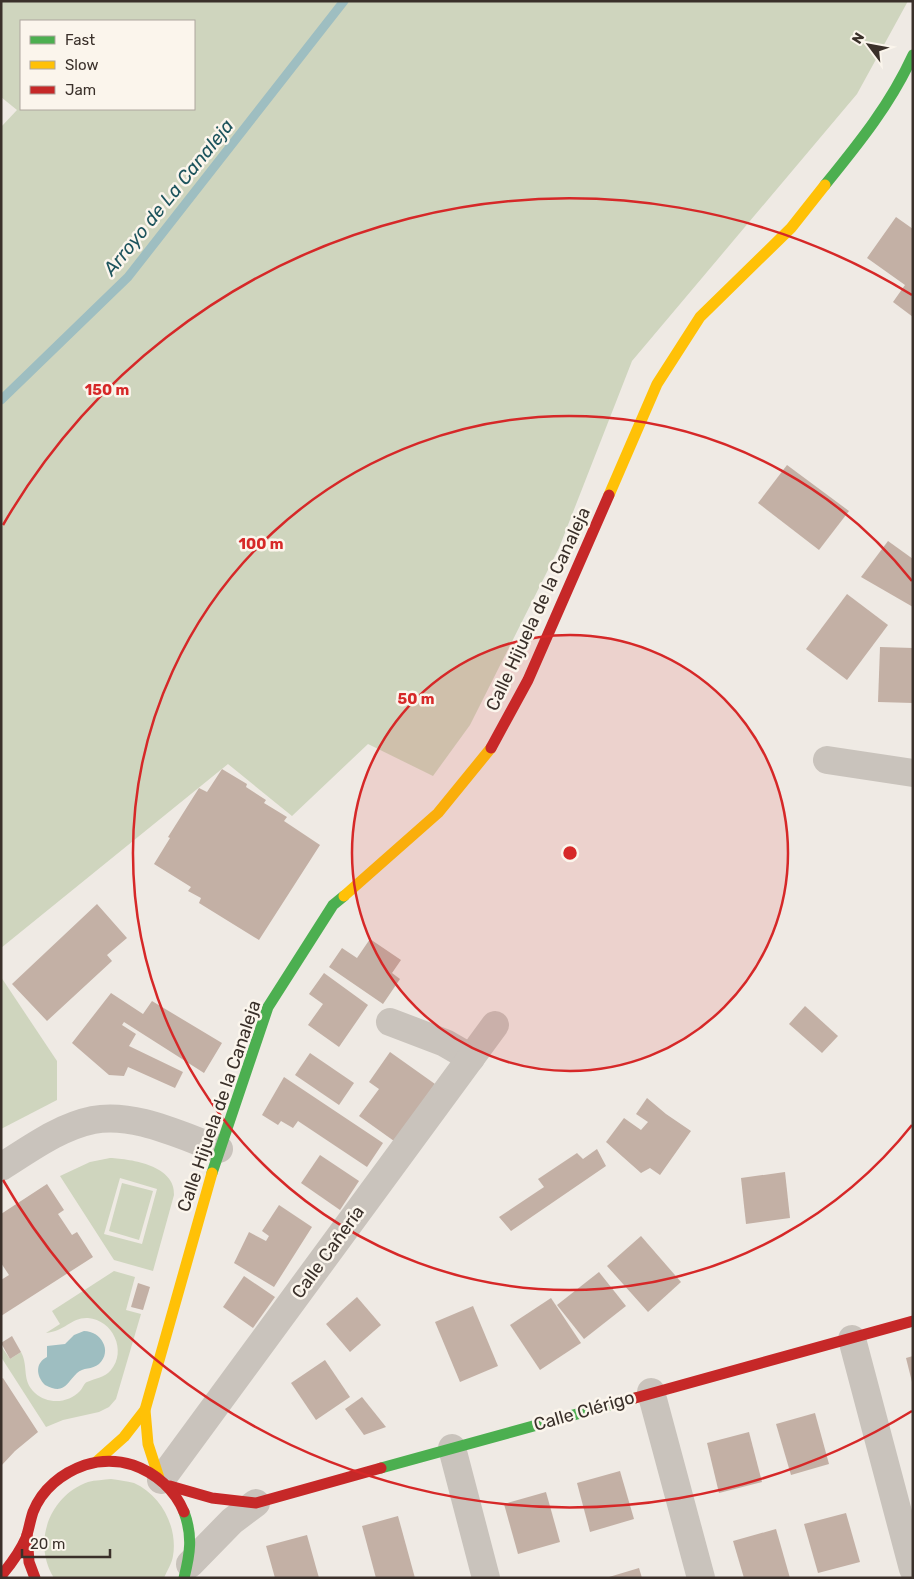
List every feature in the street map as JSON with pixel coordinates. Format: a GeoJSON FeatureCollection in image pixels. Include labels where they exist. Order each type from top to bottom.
{"type":"FeatureCollection","features":[{"type":"Feature","properties":{"kind":"street","name":"Calle Hijuela de la Canaleja"},"geometry":{"type":"LineString","coordinates":[[163,1481],[148,1444],[145,1410],[219,1149],[268,1007],[333,906],[438,813],[490,750],[528,680],[657,384],[700,317],[791,228],[874,124],[898,88],[913,56]]}},
{"type":"Feature","properties":{"kind":"street"},"geometry":{"type":"LineString","coordinates":[[827,760],[913,773]]}},
{"type":"Feature","properties":{"kind":"street"},"geometry":{"type":"LineString","coordinates":[[390,1022],[445,1043],[471,1058]]}},
{"type":"Feature","properties":{"kind":"street","name":"Calle Cañería"},"geometry":{"type":"LineString","coordinates":[[163,1481],[495,1025]]}},
{"type":"Feature","properties":{"kind":"street"},"geometry":{"type":"LineString","coordinates":[[1,1167],[52,1136],[94,1120],[119,1120],[143,1124],[219,1149]]}},
{"type":"Feature","properties":{"kind":"street","name":"Calle Clérigo"},"geometry":{"type":"LineString","coordinates":[[163,1481],[200,1497],[226,1502],[256,1503],[651,1392],[913,1321]]}},
{"type":"Feature","properties":{"kind":"street"},"geometry":{"type":"LineString","coordinates":[[852,1339],[913,1569]]}},
{"type":"Feature","properties":{"kind":"street"},"geometry":{"type":"LineString","coordinates":[[651,1392],[701,1578]]}},
{"type":"Feature","properties":{"kind":"street","name":"Calle Hijuela de la Canaleja"},"geometry":{"type":"LineString","coordinates":[[96,1462],[124,1438],[145,1410]]}},
{"type":"Feature","properties":{"kind":"street"},"geometry":{"type":"LineString","coordinates":[[452,1448],[486,1578]]}},
{"type":"Feature","properties":{"kind":"street","name":"Calle Hijuela de la Canaleja"},"geometry":{"type":"LineString","coordinates":[[35,1578],[28,1562],[27,1535],[34,1509],[49,1487],[70,1470],[96,1462],[123,1462],[148,1470],[163,1481],[185,1509],[192,1536],[187,1571]]}},
{"type":"Feature","properties":{"kind":"street","name":"Calle Clérigo"},"geometry":{"type":"LineString","coordinates":[[187,1571],[232,1521],[256,1503]]}},
{"type":"Feature","properties":{"kind":"street","name":"Calle Hijuela de la Canaleja"},"geometry":{"type":"LineString","coordinates":[[1,1576],[27,1535]]}},
{"type":"Feature","properties":{"kind":"green space"},"geometry":{"type":"Polygon","coordinates":[[[1,1],[908,1],[857,94],[632,361],[559,548],[470,725],[433,776],[368,744],[292,816],[228,764],[1,948],[1,127],[17,110],[1,97],[1,1]]]}},
{"type":"Feature","properties":{"kind":"green space"},"geometry":{"type":"Polygon","coordinates":[[[1,977],[57,1061],[57,1100],[1,1129],[1,977]]]}},
{"type":"Feature","properties":{"kind":"green space"},"geometry":{"type":"Polygon","coordinates":[[[110,1158],[140,1162],[160,1171],[168,1177],[173,1185],[174,1195],[153,1271],[114,1260],[60,1176],[90,1162],[110,1158]],[[120,1178],[104,1234],[142,1244],[157,1189],[120,1178]]]}},
{"type":"Feature","properties":{"kind":"green space"},"geometry":{"type":"Polygon","coordinates":[[[122,1183],[153,1191],[139,1240],[109,1231],[122,1183]]]}},
{"type":"Feature","properties":{"kind":"green space"},"geometry":{"type":"Polygon","coordinates":[[[114,1271],[135,1277],[126,1310],[141,1314],[116,1399],[109,1407],[99,1412],[63,1420],[46,1427],[1,1357],[1,1346],[10,1359],[21,1352],[28,1383],[40,1397],[58,1401],[75,1395],[86,1383],[103,1376],[111,1370],[118,1354],[115,1338],[104,1324],[88,1318],[82,1318],[58,1330],[46,1333],[60,1324],[52,1311],[114,1271]]]}},
{"type":"Feature","properties":{"kind":"green space"},"geometry":{"type":"Polygon","coordinates":[[[111,1479],[134,1483],[144,1488],[166,1513],[173,1534],[174,1545],[171,1564],[164,1578],[54,1578],[45,1550],[45,1536],[48,1522],[54,1509],[74,1489],[88,1482],[111,1479]]]}},
{"type":"Feature","properties":{"kind":"water"},"geometry":{"type":"Polygon","coordinates":[[[84,1331],[95,1334],[100,1338],[105,1348],[103,1359],[96,1366],[79,1371],[64,1387],[56,1389],[45,1385],[40,1378],[38,1370],[40,1363],[47,1357],[47,1346],[65,1344],[74,1335],[84,1331]]]}},
{"type":"Feature","properties":{"kind":"building"},"geometry":{"type":"Polygon","coordinates":[[[896,217],[913,229],[913,317],[893,302],[905,285],[867,258],[896,217]]]}},
{"type":"Feature","properties":{"kind":"building"},"geometry":{"type":"Polygon","coordinates":[[[787,465],[849,511],[819,550],[758,503],[787,465]]]}},
{"type":"Feature","properties":{"kind":"building"},"geometry":{"type":"Polygon","coordinates":[[[888,541],[913,559],[913,607],[861,577],[888,541]]]}},
{"type":"Feature","properties":{"kind":"building"},"geometry":{"type":"Polygon","coordinates":[[[847,594],[888,625],[847,680],[806,649],[847,594]]]}},
{"type":"Feature","properties":{"kind":"building"},"geometry":{"type":"Polygon","coordinates":[[[880,647],[913,648],[913,703],[878,702],[880,647]]]}},
{"type":"Feature","properties":{"kind":"building"},"geometry":{"type":"Polygon","coordinates":[[[222,769],[247,784],[246,787],[266,800],[264,803],[287,817],[284,821],[320,845],[259,940],[199,903],[201,898],[188,891],[191,887],[154,864],[170,838],[168,837],[199,788],[207,792],[222,769]]]}},
{"type":"Feature","properties":{"kind":"building"},"geometry":{"type":"Polygon","coordinates":[[[97,904],[127,938],[107,955],[112,961],[47,1021],[12,984],[97,904]]]}},
{"type":"Feature","properties":{"kind":"building"},"geometry":{"type":"Polygon","coordinates":[[[370,939],[401,960],[392,973],[400,979],[383,1004],[329,967],[342,948],[357,958],[370,939]]]}},
{"type":"Feature","properties":{"kind":"building"},"geometry":{"type":"Polygon","coordinates":[[[324,973],[368,1005],[339,1047],[308,1025],[323,1004],[309,994],[324,973]]]}},
{"type":"Feature","properties":{"kind":"building"},"geometry":{"type":"Polygon","coordinates":[[[111,993],[143,1014],[152,1001],[222,1043],[204,1073],[124,1022],[122,1025],[136,1034],[129,1046],[183,1072],[175,1088],[128,1067],[124,1076],[109,1075],[72,1043],[111,993]]]}},
{"type":"Feature","properties":{"kind":"building"},"geometry":{"type":"Polygon","coordinates":[[[805,1006],[838,1036],[822,1053],[789,1024],[805,1006]]]}},
{"type":"Feature","properties":{"kind":"building"},"geometry":{"type":"Polygon","coordinates":[[[390,1052],[435,1084],[394,1141],[359,1116],[379,1089],[369,1082],[390,1052]]]}},
{"type":"Feature","properties":{"kind":"building"},"geometry":{"type":"Polygon","coordinates":[[[310,1053],[354,1083],[339,1105],[295,1075],[310,1053]]]}},
{"type":"Feature","properties":{"kind":"building"},"geometry":{"type":"Polygon","coordinates":[[[284,1077],[383,1143],[367,1167],[298,1121],[293,1128],[281,1121],[278,1125],[262,1115],[284,1077]]]}},
{"type":"Feature","properties":{"kind":"building"},"geometry":{"type":"Polygon","coordinates":[[[647,1098],[691,1131],[660,1175],[650,1168],[641,1173],[606,1142],[624,1118],[641,1130],[648,1122],[636,1114],[647,1098]]]}},
{"type":"Feature","properties":{"kind":"building"},"geometry":{"type":"Polygon","coordinates":[[[597,1149],[606,1166],[511,1231],[499,1217],[544,1187],[538,1179],[577,1153],[583,1159],[597,1149]]]}},
{"type":"Feature","properties":{"kind":"building"},"geometry":{"type":"Polygon","coordinates":[[[320,1155],[359,1181],[340,1210],[301,1183],[320,1155]]]}},
{"type":"Feature","properties":{"kind":"building"},"geometry":{"type":"Polygon","coordinates":[[[785,1172],[790,1218],[746,1224],[741,1178],[785,1172]]]}},
{"type":"Feature","properties":{"kind":"building"},"geometry":{"type":"Polygon","coordinates":[[[47,1184],[64,1210],[58,1214],[72,1235],[77,1232],[93,1257],[1,1316],[1,1280],[9,1275],[1,1263],[1,1214],[47,1184]]]}},
{"type":"Feature","properties":{"kind":"building"},"geometry":{"type":"Polygon","coordinates":[[[279,1205],[312,1227],[274,1287],[234,1263],[249,1232],[266,1241],[269,1236],[262,1231],[279,1205]]]}},
{"type":"Feature","properties":{"kind":"building"},"geometry":{"type":"Polygon","coordinates":[[[641,1236],[681,1282],[648,1312],[607,1266],[641,1236]]]}},
{"type":"Feature","properties":{"kind":"building"},"geometry":{"type":"Polygon","coordinates":[[[599,1272],[626,1306],[584,1339],[557,1305],[599,1272]]]}},
{"type":"Feature","properties":{"kind":"building"},"geometry":{"type":"Polygon","coordinates":[[[244,1276],[275,1297],[253,1328],[223,1307],[244,1276]]]}},
{"type":"Feature","properties":{"kind":"building"},"geometry":{"type":"Polygon","coordinates":[[[138,1283],[150,1287],[143,1310],[131,1307],[138,1283]]]}},
{"type":"Feature","properties":{"kind":"building"},"geometry":{"type":"Polygon","coordinates":[[[357,1297],[381,1325],[350,1352],[326,1324],[357,1297]]]}},
{"type":"Feature","properties":{"kind":"building"},"geometry":{"type":"Polygon","coordinates":[[[551,1298],[581,1343],[540,1370],[510,1325],[551,1298]]]}},
{"type":"Feature","properties":{"kind":"building"},"geometry":{"type":"Polygon","coordinates":[[[473,1306],[498,1366],[460,1382],[435,1322],[473,1306]]]}},
{"type":"Feature","properties":{"kind":"building"},"geometry":{"type":"Polygon","coordinates":[[[12,1336],[21,1352],[10,1359],[1,1343],[12,1336]]]}},
{"type":"Feature","properties":{"kind":"building"},"geometry":{"type":"Polygon","coordinates":[[[913,1356],[913,1382],[912,1382],[906,1358],[913,1356]]]}},
{"type":"Feature","properties":{"kind":"building"},"geometry":{"type":"Polygon","coordinates":[[[325,1360],[350,1397],[316,1420],[291,1383],[325,1360]]]}},
{"type":"Feature","properties":{"kind":"building"},"geometry":{"type":"Polygon","coordinates":[[[3,1378],[38,1432],[15,1451],[1,1466],[1,1379],[3,1378]]]}},
{"type":"Feature","properties":{"kind":"building"},"geometry":{"type":"Polygon","coordinates":[[[362,1397],[386,1427],[364,1435],[345,1409],[362,1397]]]}},
{"type":"Feature","properties":{"kind":"building"},"geometry":{"type":"Polygon","coordinates":[[[815,1413],[829,1464],[791,1475],[776,1424],[815,1413]]]}},
{"type":"Feature","properties":{"kind":"building"},"geometry":{"type":"Polygon","coordinates":[[[749,1432],[762,1482],[719,1493],[707,1443],[749,1432]]]}},
{"type":"Feature","properties":{"kind":"building"},"geometry":{"type":"Polygon","coordinates":[[[620,1471],[634,1519],[590,1532],[577,1483],[620,1471]]]}},
{"type":"Feature","properties":{"kind":"building"},"geometry":{"type":"Polygon","coordinates":[[[546,1492],[560,1542],[518,1554],[504,1504],[546,1492]]]}},
{"type":"Feature","properties":{"kind":"building"},"geometry":{"type":"Polygon","coordinates":[[[846,1513],[860,1562],[818,1573],[804,1524],[846,1513]]]}},
{"type":"Feature","properties":{"kind":"building"},"geometry":{"type":"Polygon","coordinates":[[[398,1516],[415,1578],[376,1578],[362,1526],[398,1516]]]}},
{"type":"Feature","properties":{"kind":"building"},"geometry":{"type":"Polygon","coordinates":[[[776,1529],[790,1578],[744,1578],[733,1541],[776,1529]]]}},
{"type":"Feature","properties":{"kind":"building"},"geometry":{"type":"Polygon","coordinates":[[[307,1535],[319,1578],[275,1578],[266,1546],[307,1535]]]}},
{"type":"Feature","properties":{"kind":"building"},"geometry":{"type":"Polygon","coordinates":[[[639,1568],[642,1578],[609,1578],[609,1577],[639,1568]]]}},
{"type":"Feature","properties":{"kind":"waterway","name":"Arroyo de La Canaleja"},"geometry":{"type":"LineString","coordinates":[[1,400],[128,277],[344,1]]}},
{"type":"Feature","properties":{"kind":"traffic: fast"},"geometry":{"type":"LineString","coordinates":[[825,185],[862,139],[884,107],[913,55]]}},
{"type":"Feature","properties":{"kind":"traffic: fast"},"geometry":{"type":"LineString","coordinates":[[212,1173],[268,1007],[333,905],[344,896]]}},
{"type":"Feature","properties":{"kind":"traffic: fast"},"geometry":{"type":"LineString","coordinates":[[381,1468],[635,1398]]}},
{"type":"Feature","properties":{"kind":"traffic: fast"},"geometry":{"type":"LineString","coordinates":[[184,1512],[189,1529],[190,1545],[184,1578]]}},
{"type":"Feature","properties":{"kind":"traffic: slow"},"geometry":{"type":"LineString","coordinates":[[609,495],[657,384],[700,317],[791,228],[825,185]]}},
{"type":"Feature","properties":{"kind":"traffic: slow"},"geometry":{"type":"LineString","coordinates":[[344,896],[438,813],[491,748]]}},
{"type":"Feature","properties":{"kind":"traffic: slow"},"geometry":{"type":"LineString","coordinates":[[159,1478],[148,1444],[145,1410],[212,1173]]}},
{"type":"Feature","properties":{"kind":"traffic: slow"},"geometry":{"type":"LineString","coordinates":[[96,1462],[124,1437],[145,1410]]}},
{"type":"Feature","properties":{"kind":"traffic: jam"},"geometry":{"type":"LineString","coordinates":[[491,748],[528,680],[609,495]]}},
{"type":"Feature","properties":{"kind":"traffic: jam"},"geometry":{"type":"LineString","coordinates":[[635,1398],[913,1321]]}},
{"type":"Feature","properties":{"kind":"traffic: jam"},"geometry":{"type":"LineString","coordinates":[[1,1576],[24,1543],[33,1512],[47,1489],[68,1472],[85,1465],[115,1461],[141,1468],[164,1483],[175,1496],[184,1512]]}},
{"type":"Feature","properties":{"kind":"traffic: jam"},"geometry":{"type":"LineString","coordinates":[[170,1486],[212,1498],[256,1503],[381,1468]]}},
{"type":"Feature","properties":{"kind":"traffic: jam"},"geometry":{"type":"LineString","coordinates":[[27,1535],[29,1562],[35,1578]]}}]}
